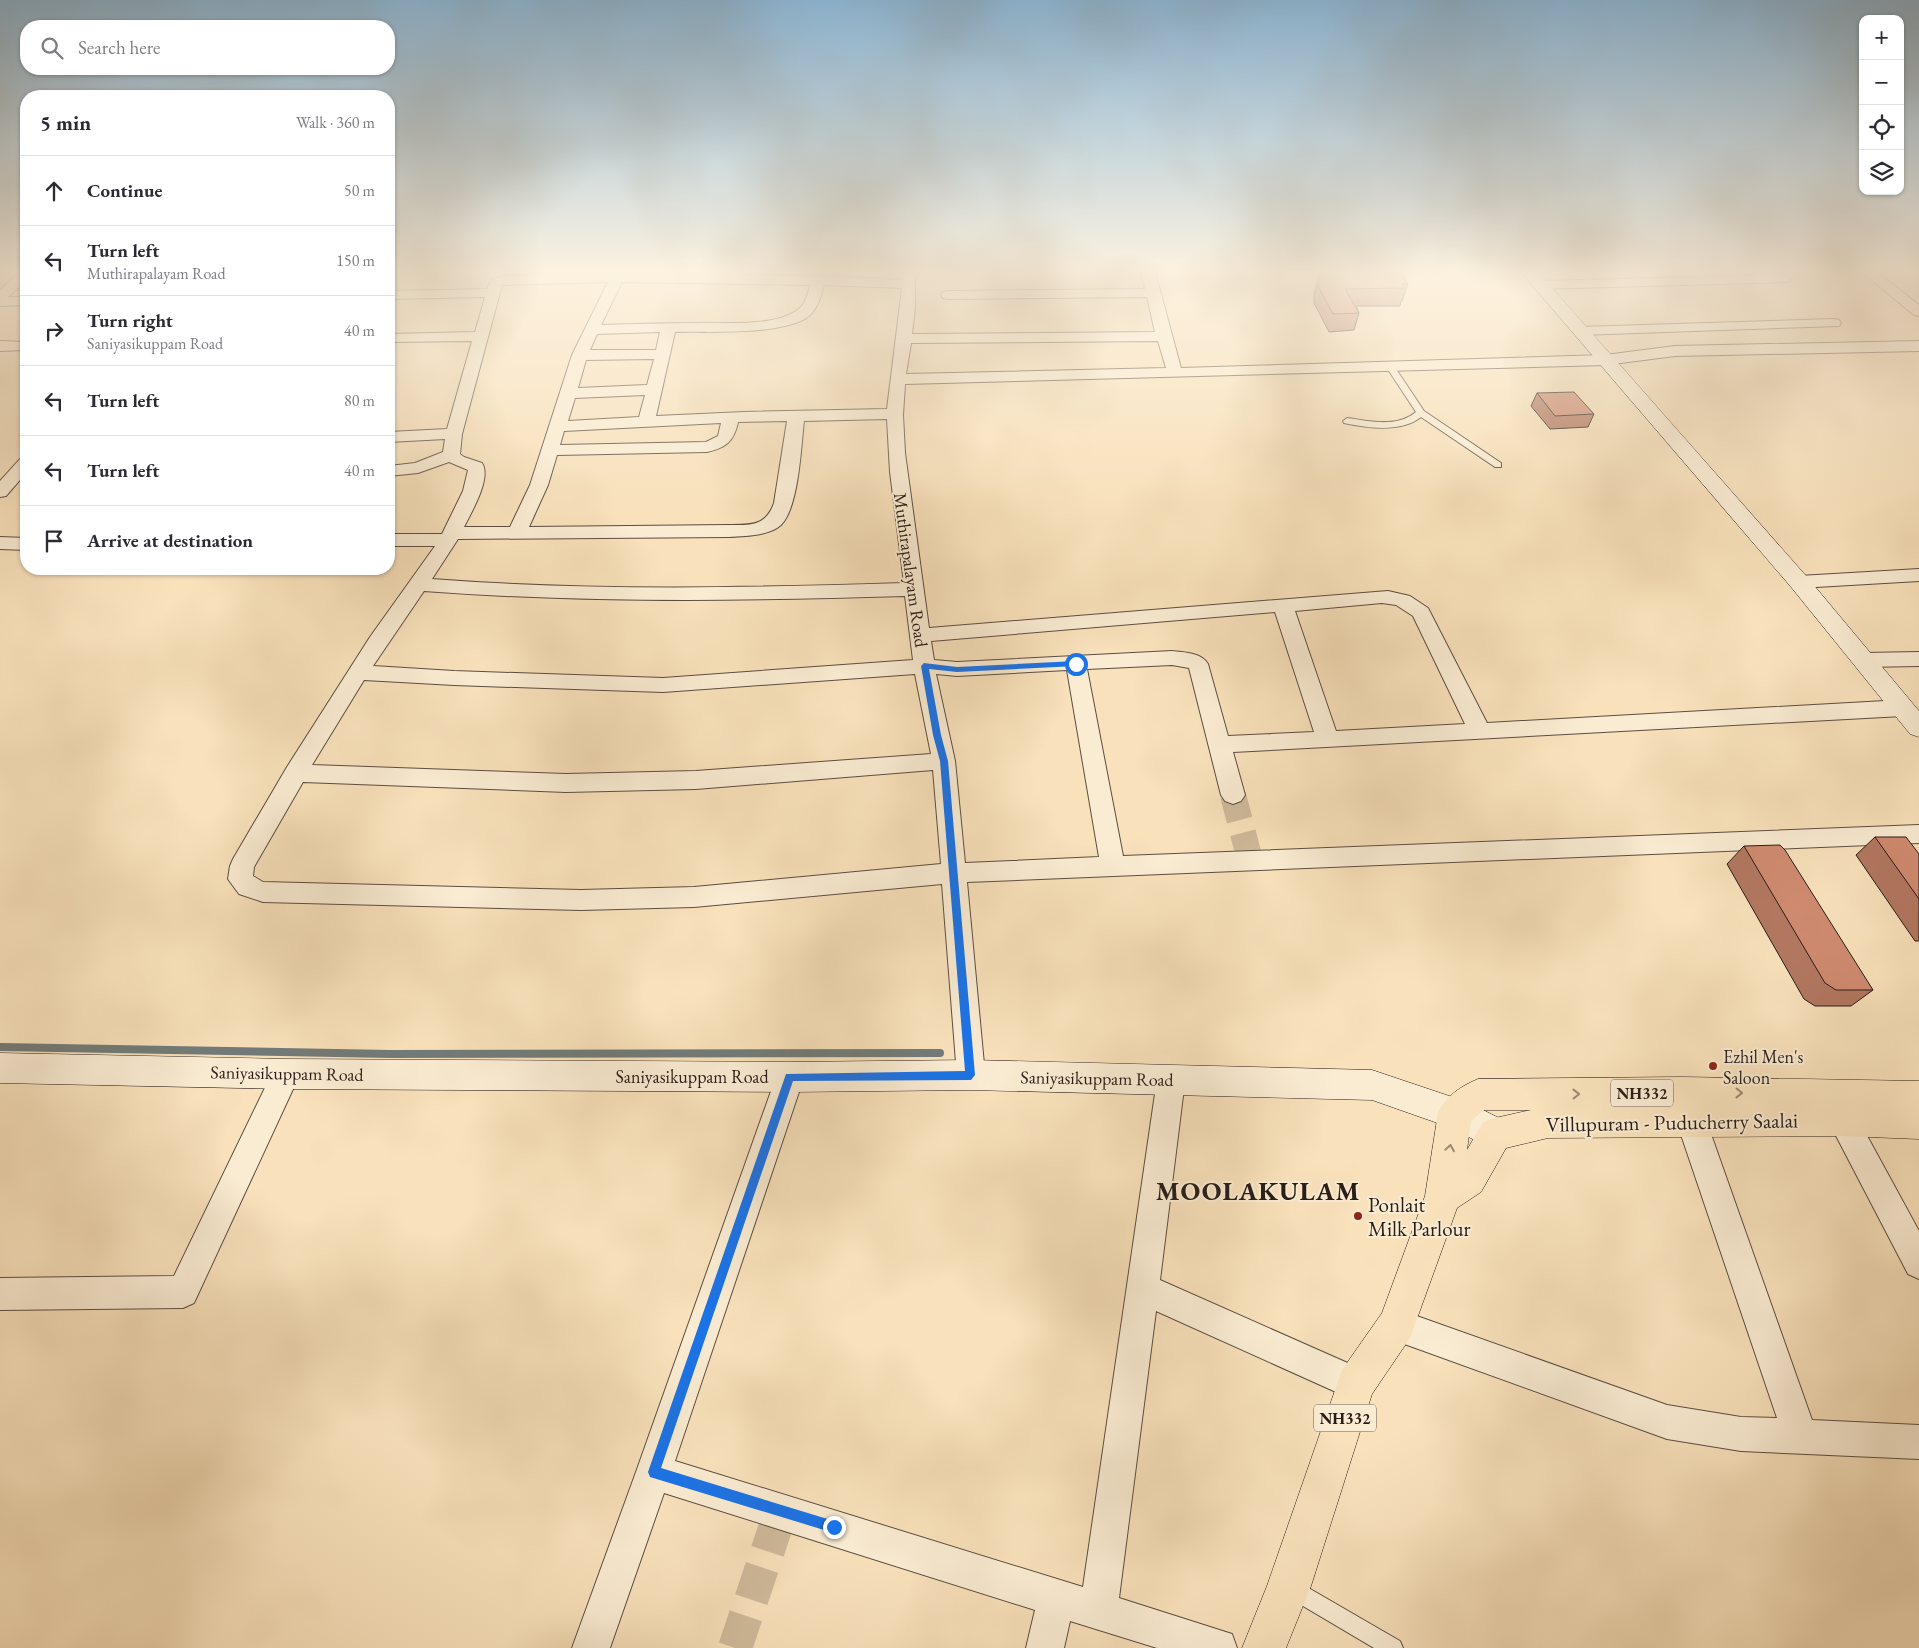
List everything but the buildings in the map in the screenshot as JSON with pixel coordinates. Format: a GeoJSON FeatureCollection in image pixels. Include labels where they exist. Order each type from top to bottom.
{"type":"FeatureCollection","features":[{"type":"Feature","properties":{"kind":"highway","name":"Villupuram - Puducherry Saalai"},"geometry":{"type":"LineString","coordinates":[[1455,1113],[1478,1095],[1682,1092],[1919,1097]]}},
{"type":"Feature","properties":{"kind":"highway","name":"NH332"},"geometry":{"type":"LineString","coordinates":[[1264,1648],[1289,1586],[1356,1384],[1397,1324],[1442,1196],[1455,1113]]}},
{"type":"Feature","properties":{"kind":"highway","name":"Villupuram - Puducherry Saalai"},"geometry":{"type":"LineString","coordinates":[[1495,1134],[1548,1122],[1843,1120],[1919,1123]]}},
{"type":"Feature","properties":{"kind":"highway"},"geometry":{"type":"LineString","coordinates":[[1442,1196],[1469,1180],[1495,1134]]}},
{"type":"Feature","properties":{"kind":"street"},"geometry":{"type":"LineString","coordinates":[[478,349],[453,445],[458,461],[476,467],[478,472],[474,486],[450,536],[376,643],[295,773],[242,866],[240,879],[248,887],[263,892],[591,900],[694,897],[952,874],[1919,834]]}},
{"type":"Feature","properties":{"kind":"street"},"geometry":{"type":"LineString","coordinates":[[517,532],[539,485],[583,349]]}},
{"type":"Feature","properties":{"kind":"street"},"geometry":{"type":"LineString","coordinates":[[646,422],[664,349]]}},
{"type":"Feature","properties":{"kind":"street","name":"Muthirapalayam Road"},"geometry":{"type":"LineString","coordinates":[[903,349],[895,414],[898,473],[924,666],[944,761],[952,874],[971,1075]]}},
{"type":"Feature","properties":{"kind":"street"},"geometry":{"type":"LineString","coordinates":[[1168,349],[1175,372]]}},
{"type":"Feature","properties":{"kind":"street"},"geometry":{"type":"LineString","coordinates":[[1595,349],[1799,582],[1919,728]]}},
{"type":"Feature","properties":{"kind":"street"},"geometry":{"type":"LineString","coordinates":[[899,379],[1605,360],[1675,351],[1777,349]]}},
{"type":"Feature","properties":{"kind":"street"},"geometry":{"type":"LineString","coordinates":[[580,355],[663,354]]}},
{"type":"Feature","properties":{"kind":"street"},"geometry":{"type":"LineString","coordinates":[[568,393],[654,390]]}},
{"type":"Feature","properties":{"kind":"street"},"geometry":{"type":"LineString","coordinates":[[557,426],[730,418],[895,414]]}},
{"type":"Feature","properties":{"kind":"street"},"geometry":{"type":"LineString","coordinates":[[395,540],[517,532],[736,531],[766,525],[775,520],[784,505],[796,416]]}},
{"type":"Feature","properties":{"kind":"street"},"geometry":{"type":"LineString","coordinates":[[550,450],[707,447],[724,441],[728,435],[730,418]]}},
{"type":"Feature","properties":{"kind":"street"},"geometry":{"type":"LineString","coordinates":[[395,438],[453,445]]}},
{"type":"Feature","properties":{"kind":"street"},"geometry":{"type":"LineString","coordinates":[[395,470],[418,468],[453,445]]}},
{"type":"Feature","properties":{"kind":"street"},"geometry":{"type":"LineString","coordinates":[[4,484],[20,469]]}},
{"type":"Feature","properties":{"kind":"street"},"geometry":{"type":"LineString","coordinates":[[0,543],[20,544]]}},
{"type":"Feature","properties":{"kind":"street"},"geometry":{"type":"LineString","coordinates":[[1799,582],[1919,575]]}},
{"type":"Feature","properties":{"kind":"street"},"geometry":{"type":"LineString","coordinates":[[418,584],[468,589],[623,595],[788,594],[914,590]]}},
{"type":"Feature","properties":{"kind":"street"},"geometry":{"type":"LineString","coordinates":[[921,635],[1382,596],[1402,598],[1421,613],[1480,731]]}},
{"type":"Feature","properties":{"kind":"street"},"geometry":{"type":"LineString","coordinates":[[1283,605],[1328,740]]}},
{"type":"Feature","properties":{"kind":"street"},"geometry":{"type":"LineString","coordinates":[[359,672],[463,679],[663,685],[924,666],[957,669],[1172,658],[1188,660],[1198,664],[1233,795]]}},
{"type":"Feature","properties":{"kind":"street"},"geometry":{"type":"LineString","coordinates":[[1864,660],[1919,659]]}},
{"type":"Feature","properties":{"kind":"street"},"geometry":{"type":"LineString","coordinates":[[1076,664],[1113,867]]}},
{"type":"Feature","properties":{"kind":"street"},"geometry":{"type":"LineString","coordinates":[[1220,745],[1903,708]]}},
{"type":"Feature","properties":{"kind":"street"},"geometry":{"type":"LineString","coordinates":[[295,773],[566,784],[696,780],[944,761]]}},
{"type":"Feature","properties":{"kind":"street","name":"Saniyasikuppam Road"},"geometry":{"type":"LineString","coordinates":[[0,1068],[286,1074],[790,1077],[971,1075],[1372,1086],[1455,1113],[1495,1134]]}},
{"type":"Feature","properties":{"kind":"street"},"geometry":{"type":"LineString","coordinates":[[0,1294],[183,1292],[286,1074]]}},
{"type":"Feature","properties":{"kind":"street"},"geometry":{"type":"LineString","coordinates":[[591,1648],[654,1472],[790,1077]]}},
{"type":"Feature","properties":{"kind":"street"},"geometry":{"type":"LineString","coordinates":[[1100,1610],[1171,1080]]}},
{"type":"Feature","properties":{"kind":"street"},"geometry":{"type":"LineString","coordinates":[[1692,1120],[1802,1437]]}},
{"type":"Feature","properties":{"kind":"street"},"geometry":{"type":"LineString","coordinates":[[1843,1120],[1919,1263]]}},
{"type":"Feature","properties":{"kind":"street"},"geometry":{"type":"LineString","coordinates":[[1143,1289],[1356,1384]]}},
{"type":"Feature","properties":{"kind":"street"},"geometry":{"type":"LineString","coordinates":[[1397,1324],[1668,1422],[1741,1434],[1919,1442]]}},
{"type":"Feature","properties":{"kind":"street"},"geometry":{"type":"LineString","coordinates":[[654,1472],[1218,1648]]}},
{"type":"Feature","properties":{"kind":"street"},"geometry":{"type":"LineString","coordinates":[[1045,1648],[1057,1597]]}},
{"type":"Feature","properties":{"kind":"lane"},"geometry":{"type":"LineString","coordinates":[[1389,365],[1421,413],[1498,465]]}},
{"type":"Feature","properties":{"kind":"lane"},"geometry":{"type":"LineString","coordinates":[[1347,421],[1404,422],[1415,420],[1421,413]]}},
{"type":"Feature","properties":{"kind":"lane"},"geometry":{"type":"LineString","coordinates":[[1289,1586],[1393,1648]]}},
{"type":"Feature","properties":{"kind":"waterway"},"geometry":{"type":"LineString","coordinates":[[0,1047],[390,1054],[940,1053]]}},
{"type":"Feature","properties":{"kind":"tunnel"},"geometry":{"type":"LineString","coordinates":[[1233,795],[1250,860]]}},
{"type":"Feature","properties":{"kind":"tunnel"},"geometry":{"type":"LineString","coordinates":[[735,1648],[781,1511]]}},
{"type":"Feature","properties":{"kind":"place","name":"Ezhil Men's Saloon"},"geometry":{"type":"Point","coordinates":[1713,1066]}},
{"type":"Feature","properties":{"kind":"place","name":"Ponlait Milk Parlour"},"geometry":{"type":"Point","coordinates":[1358,1216]}},
{"type":"Feature","properties":{"kind":"district","name":"MOOLAKULAM"},"geometry":{"type":"Point","coordinates":[1258,1191]}},
{"type":"Feature","properties":{"kind":"route"},"geometry":{"type":"LineString","coordinates":[[834,1527],[654,1472],[790,1077],[971,1075],[952,874],[944,761],[924,666],[957,669],[1076,664]]}}]}
